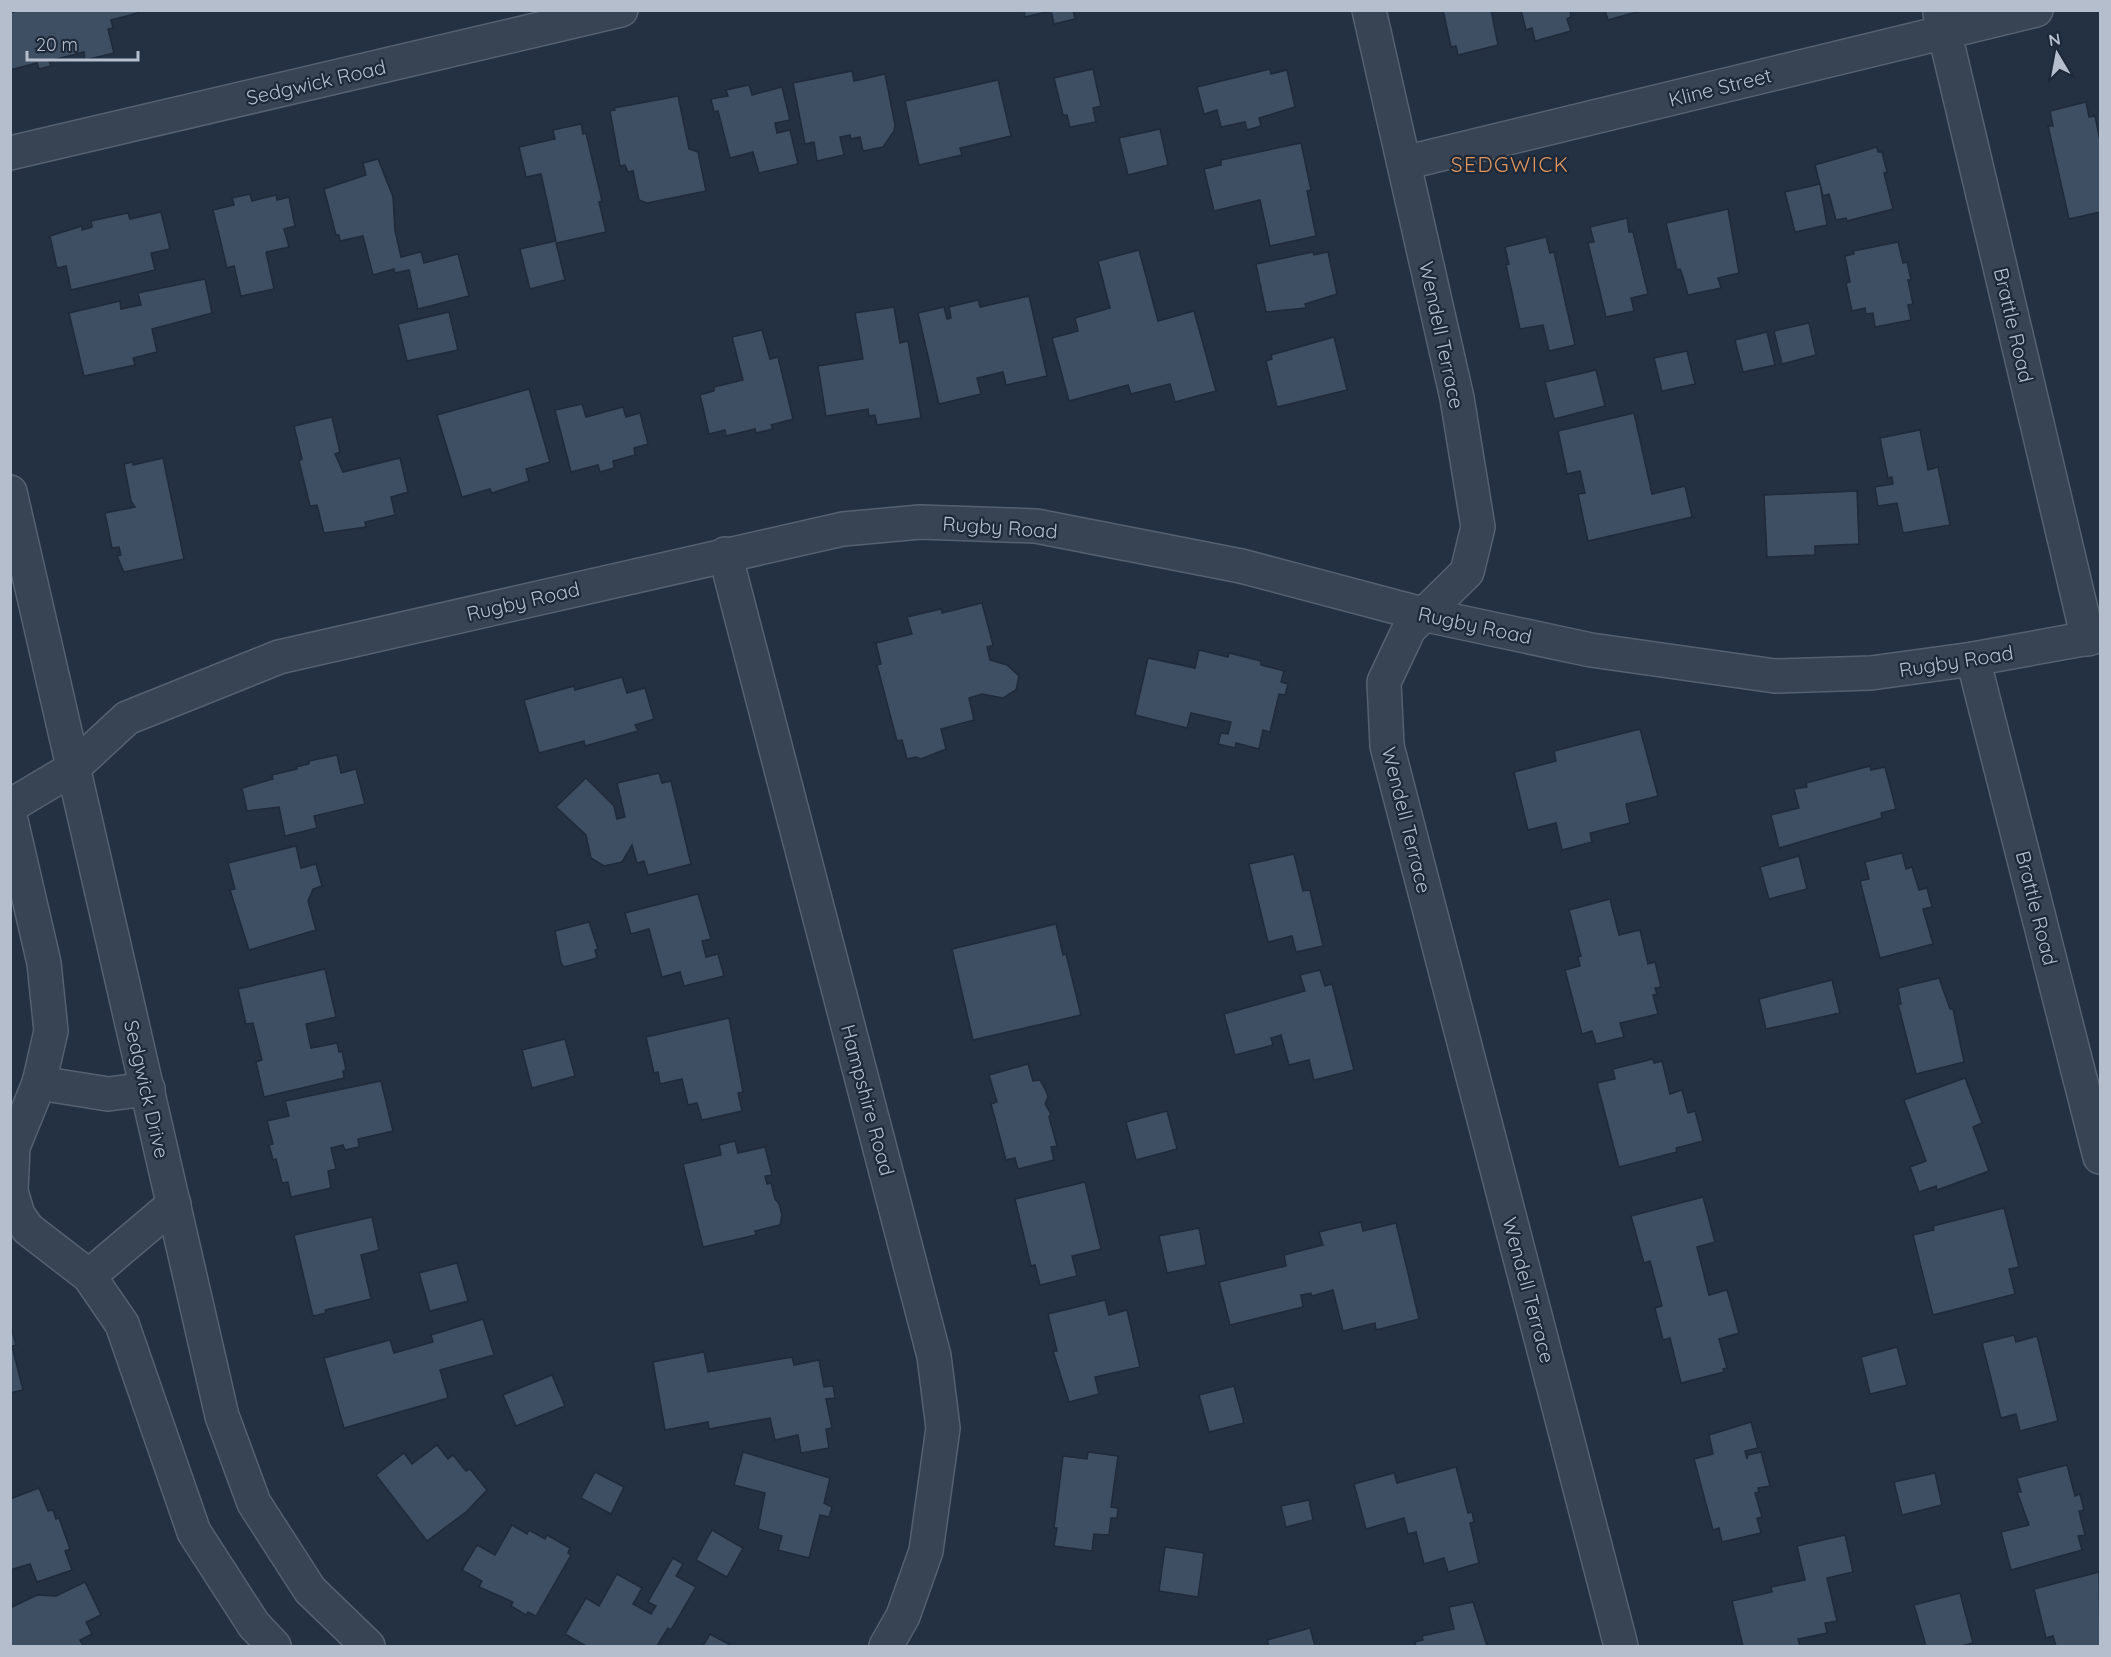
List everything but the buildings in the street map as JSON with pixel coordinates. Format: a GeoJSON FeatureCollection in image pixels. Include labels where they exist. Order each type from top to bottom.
{"type":"FeatureCollection","features":[{"type":"Feature","properties":{"kind":"street","name":"Sedgwick Road"},"geometry":{"type":"LineString","coordinates":[[10,153],[621,10]]}},
{"type":"Feature","properties":{"kind":"street","name":"Wendell Terrace"},"geometry":{"type":"LineString","coordinates":[[1369,10],[1457,398],[1478,528],[1467,572],[1409,629],[1384,682],[1387,746],[1622,1647]]}},
{"type":"Feature","properties":{"kind":"street","name":"Kline Street"},"geometry":{"type":"LineString","coordinates":[[1404,164],[1942,22],[2036,10]]}},
{"type":"Feature","properties":{"kind":"street","name":"Brattle Road"},"geometry":{"type":"LineString","coordinates":[[1942,22],[2094,637]]}},
{"type":"Feature","properties":{"kind":"street","name":"Sedgwick Drive"},"geometry":{"type":"LineString","coordinates":[[10,492],[222,1416],[254,1503],[310,1590],[368,1647]]}},
{"type":"Feature","properties":{"kind":"street","name":"Rugby Road"},"geometry":{"type":"LineString","coordinates":[[10,806],[72,769],[127,718],[279,657],[843,529],[920,522],[1036,526],[1241,566],[1422,614],[1591,650],[1775,676],[1871,673],[1973,659],[2094,637]]}},
{"type":"Feature","properties":{"kind":"street","name":"Hampshire Road"},"geometry":{"type":"LineString","coordinates":[[725,554],[934,1356],[943,1428],[926,1551],[903,1616],[886,1647]]}},
{"type":"Feature","properties":{"kind":"street","name":"Brattle Road"},"geometry":{"type":"LineString","coordinates":[[1973,659],[2100,1157]]}},
{"type":"Feature","properties":{"kind":"street"},"geometry":{"type":"LineString","coordinates":[[10,816],[44,963],[51,1031],[39,1083],[13,1146],[11,1191],[18,1215],[28,1229],[89,1276],[122,1324],[194,1532],[254,1625],[274,1647]]}},
{"type":"Feature","properties":{"kind":"street"},"geometry":{"type":"LineString","coordinates":[[39,1083],[108,1094],[148,1089]]}},
{"type":"Feature","properties":{"kind":"street"},"geometry":{"type":"LineString","coordinates":[[89,1276],[174,1204]]}},
{"type":"Feature","properties":{"kind":"district","name":"SEDGWICK"},"geometry":{"type":"Point","coordinates":[1510,164]}}]}
